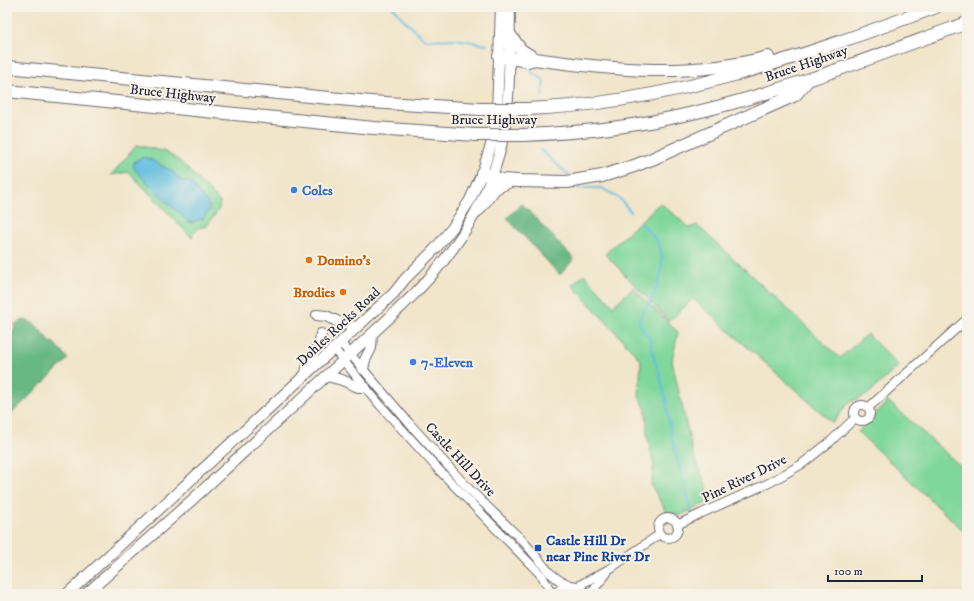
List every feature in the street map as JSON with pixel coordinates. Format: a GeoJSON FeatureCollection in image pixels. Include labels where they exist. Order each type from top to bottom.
{"type":"FeatureCollection","features":[{"type":"Feature","properties":{"kind":"highway","name":"Bruce Highway"},"geometry":{"type":"LineString","coordinates":[[7,67],[379,103],[480,109],[558,107],[609,102],[686,88],[746,72],[842,42],[936,7]]}},
{"type":"Feature","properties":{"kind":"highway","name":"Bruce Highway"},"geometry":{"type":"LineString","coordinates":[[7,92],[381,128],[476,135],[524,135],[589,131],[646,122],[726,105],[808,80],[967,23]]}},
{"type":"Feature","properties":{"kind":"highway"},"geometry":{"type":"LineString","coordinates":[[509,34],[521,50],[535,59]]}},
{"type":"Feature","properties":{"kind":"highway"},"geometry":{"type":"LineString","coordinates":[[504,57],[528,61],[535,59],[601,68],[679,70],[704,69],[755,61],[820,44],[842,42]]}},
{"type":"Feature","properties":{"kind":"highway"},"geometry":{"type":"LineString","coordinates":[[487,175],[501,180],[510,181],[567,182],[621,171],[652,159],[795,95],[808,80]]}},
{"type":"Feature","properties":{"kind":"highway"},"geometry":{"type":"LineString","coordinates":[[478,210],[495,188],[510,181]]}},
{"type":"Feature","properties":{"kind":"main road","name":"Dohles Rocks Road"},"geometry":{"type":"LineString","coordinates":[[67,594],[394,293],[405,279],[445,238],[464,212],[487,175],[500,147],[505,123],[504,57],[501,7]]}},
{"type":"Feature","properties":{"kind":"main road","name":"Dohles Rocks Road"},"geometry":{"type":"LineString","coordinates":[[504,57],[509,34],[510,7]]}},
{"type":"Feature","properties":{"kind":"main road","name":"Dohles Rocks Road"},"geometry":{"type":"LineString","coordinates":[[86,594],[192,500],[424,286],[453,248],[478,210],[487,175]]}},
{"type":"Feature","properties":{"kind":"main road"},"geometry":{"type":"LineString","coordinates":[[317,315],[326,316],[343,324],[356,327]]}},
{"type":"Feature","properties":{"kind":"main road"},"geometry":{"type":"LineString","coordinates":[[305,376],[309,361],[320,343],[321,334]]}},
{"type":"Feature","properties":{"kind":"main road"},"geometry":{"type":"LineString","coordinates":[[363,369],[365,360],[371,348],[372,334]]}},
{"type":"Feature","properties":{"kind":"main road"},"geometry":{"type":"LineString","coordinates":[[327,376],[342,380],[358,387],[365,387]]}},
{"type":"Feature","properties":{"kind":"street","name":"Pine River Drive"},"geometry":{"type":"LineString","coordinates":[[677,525],[771,482],[802,464],[831,441],[855,418],[860,421],[866,420],[870,416],[870,410],[868,408],[967,319]]}},
{"type":"Feature","properties":{"kind":"street","name":"Castle Hill Drive"},"geometry":{"type":"LineString","coordinates":[[337,345],[347,357],[365,387],[443,475],[542,576],[552,594]]}},
{"type":"Feature","properties":{"kind":"street","name":"Castle Hill Drive"},"geometry":{"type":"LineString","coordinates":[[347,357],[363,369],[467,487],[524,542],[550,573],[559,580],[574,585],[586,594]]}},
{"type":"Feature","properties":{"kind":"street"},"geometry":{"type":"LineString","coordinates":[[670,518],[677,525],[677,532],[673,537],[668,538],[660,534],[658,526],[663,519],[670,518]]}},
{"type":"Feature","properties":{"kind":"street"},"geometry":{"type":"LineString","coordinates":[[556,594],[560,588],[574,585],[611,568],[660,534]]}},
{"type":"Feature","properties":{"kind":"street"},"geometry":{"type":"LineString","coordinates":[[590,594],[611,568]]}},
{"type":"Feature","properties":{"kind":"green space"},"geometry":{"type":"Polygon","coordinates":[[[137,145],[166,152],[181,162],[220,202],[219,209],[206,227],[200,227],[192,234],[193,236],[191,237],[129,172],[111,175],[137,145]],[[173,172],[178,210],[188,222],[192,223],[198,219],[190,182],[180,180],[173,172]]]}},
{"type":"Feature","properties":{"kind":"green space"},"geometry":{"type":"Polygon","coordinates":[[[660,203],[690,228],[697,225],[840,358],[867,334],[899,366],[867,395],[848,403],[833,423],[693,299],[669,321],[605,254],[660,203]]]}},
{"type":"Feature","properties":{"kind":"green space"},"geometry":{"type":"Polygon","coordinates":[[[522,204],[574,259],[560,275],[507,218],[522,204]]]}},
{"type":"Feature","properties":{"kind":"green space"},"geometry":{"type":"Polygon","coordinates":[[[584,274],[613,306],[633,288],[678,332],[672,361],[693,454],[712,500],[681,515],[668,515],[651,485],[654,466],[647,435],[646,409],[639,397],[641,360],[572,285],[584,274]]]}},
{"type":"Feature","properties":{"kind":"green space"},"geometry":{"type":"Polygon","coordinates":[[[24,320],[32,323],[43,332],[51,343],[53,342],[68,359],[8,417],[7,334],[14,330],[14,325],[24,320]]]}},
{"type":"Feature","properties":{"kind":"green space"},"geometry":{"type":"Polygon","coordinates":[[[888,401],[967,472],[967,534],[858,432],[888,401]]]}},
{"type":"Feature","properties":{"kind":"water"},"geometry":{"type":"Polygon","coordinates":[[[144,157],[173,172],[180,180],[190,182],[209,205],[209,210],[203,219],[189,222],[135,170],[133,166],[135,161],[144,157]]]}},
{"type":"Feature","properties":{"kind":"waterway"},"geometry":{"type":"LineString","coordinates":[[393,7],[425,40],[456,39],[487,45]]}},
{"type":"Feature","properties":{"kind":"waterway"},"geometry":{"type":"LineString","coordinates":[[530,71],[544,80],[542,96]]}},
{"type":"Feature","properties":{"kind":"waterway"},"geometry":{"type":"LineString","coordinates":[[540,150],[569,175]]}},
{"type":"Feature","properties":{"kind":"waterway"},"geometry":{"type":"LineString","coordinates":[[574,188],[602,188],[620,199],[631,212]]}},
{"type":"Feature","properties":{"kind":"waterway"},"geometry":{"type":"LineString","coordinates":[[642,224],[655,238],[660,247],[662,258],[658,285],[639,321],[641,327],[650,339],[666,400],[671,435],[692,513]]}},
{"type":"Feature","properties":{"kind":"place","name":"Coles"},"geometry":{"type":"Point","coordinates":[294,190]}},
{"type":"Feature","properties":{"kind":"place","name":"Domino's"},"geometry":{"type":"Point","coordinates":[309,260]}},
{"type":"Feature","properties":{"kind":"place","name":"Brodies"},"geometry":{"type":"Point","coordinates":[343,292]}},
{"type":"Feature","properties":{"kind":"place","name":"7-Eleven"},"geometry":{"type":"Point","coordinates":[413,362]}},
{"type":"Feature","properties":{"kind":"place","name":"Castle Hill Dr near Pine River Dr"},"geometry":{"type":"Point","coordinates":[538,548]}}]}
